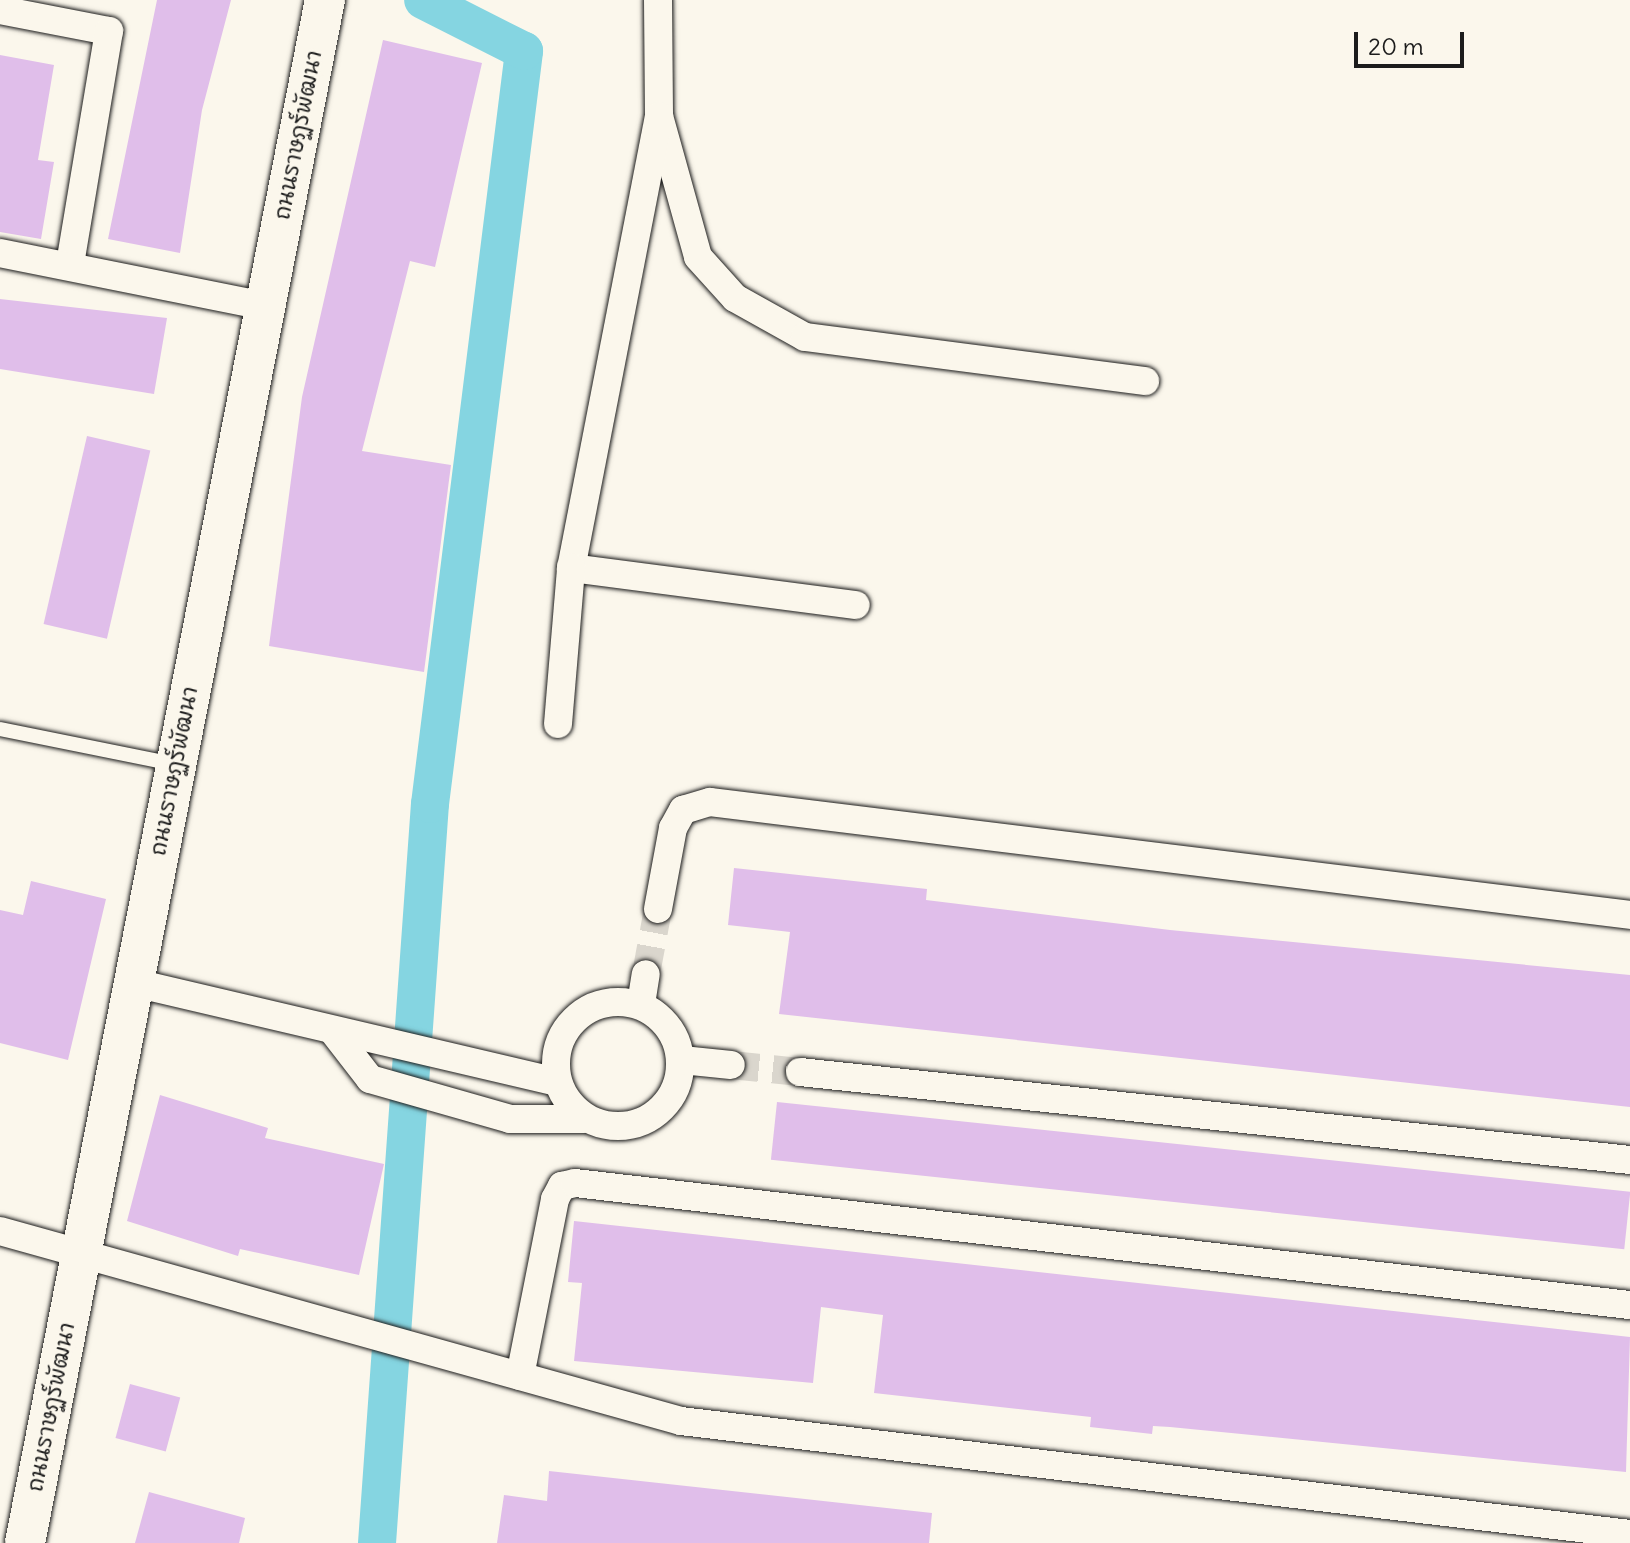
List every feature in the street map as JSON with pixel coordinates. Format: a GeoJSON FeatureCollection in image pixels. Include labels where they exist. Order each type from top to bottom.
{"type":"FeatureCollection","features":[{"type":"Feature","properties":{"kind":"street"},"geometry":{"type":"LineString","coordinates":[[558,724],[571,568],[659,116],[658,0]]}},
{"type":"Feature","properties":{"kind":"street","name":"ถนนราษฏร์พัฒนา"},"geometry":{"type":"LineString","coordinates":[[25,1543],[135,983],[174,764],[325,1]]}},
{"type":"Feature","properties":{"kind":"street"},"geometry":{"type":"LineString","coordinates":[[0,10],[109,31],[70,263]]}},
{"type":"Feature","properties":{"kind":"street"},"geometry":{"type":"LineString","coordinates":[[659,116],[698,257],[735,298],[793,331],[1145,381]]}},
{"type":"Feature","properties":{"kind":"street"},"geometry":{"type":"LineString","coordinates":[[0,253],[70,263],[265,306]]}},
{"type":"Feature","properties":{"kind":"street"},"geometry":{"type":"LineString","coordinates":[[571,568],[856,605]]}},
{"type":"Feature","properties":{"kind":"street"},"geometry":{"type":"LineString","coordinates":[[658,909],[673,828],[683,810],[710,802],[1630,915]]}},
{"type":"Feature","properties":{"kind":"street"},"geometry":{"type":"LineString","coordinates":[[641,1004],[646,974]]}},
{"type":"Feature","properties":{"kind":"street"},"geometry":{"type":"LineString","coordinates":[[135,983],[556,1082],[584,1119]]}},
{"type":"Feature","properties":{"kind":"street"},"geometry":{"type":"LineString","coordinates":[[332,1030],[370,1079],[510,1119],[584,1119],[629,1127],[669,1104],[682,1060],[670,1026],[641,1004],[594,1004],[559,1035],[556,1082]]}},
{"type":"Feature","properties":{"kind":"street"},"geometry":{"type":"LineString","coordinates":[[682,1060],[731,1065]]}},
{"type":"Feature","properties":{"kind":"street"},"geometry":{"type":"LineString","coordinates":[[800,1072],[1630,1160]]}},
{"type":"Feature","properties":{"kind":"street"},"geometry":{"type":"LineString","coordinates":[[520,1376],[555,1199],[562,1186],[575,1183],[1630,1305]]}},
{"type":"Feature","properties":{"kind":"street"},"geometry":{"type":"LineString","coordinates":[[0,1231],[357,1334],[681,1421],[1630,1534]]}},
{"type":"Feature","properties":{"kind":"lane"},"geometry":{"type":"LineString","coordinates":[[0,729],[174,764]]}},
{"type":"Feature","properties":{"kind":"building"},"geometry":{"type":"Polygon","coordinates":[[[157,0],[231,0],[202,110],[180,253],[108,239],[157,0]]]}},
{"type":"Feature","properties":{"kind":"building"},"geometry":{"type":"Polygon","coordinates":[[[383,40],[482,63],[435,267],[410,261],[362,451],[451,465],[424,672],[269,646],[302,397],[383,40]]]}},
{"type":"Feature","properties":{"kind":"building"},"geometry":{"type":"Polygon","coordinates":[[[0,55],[54,65],[38,160],[54,162],[41,239],[0,232],[0,55]]]}},
{"type":"Feature","properties":{"kind":"building"},"geometry":{"type":"Polygon","coordinates":[[[0,299],[167,318],[154,394],[0,369],[0,299]]]}},
{"type":"Feature","properties":{"kind":"building"},"geometry":{"type":"Polygon","coordinates":[[[87,436],[150,451],[107,639],[44,624],[87,436]]]}},
{"type":"Feature","properties":{"kind":"building"},"geometry":{"type":"Polygon","coordinates":[[[734,868],[927,889],[926,900],[1170,930],[1630,975],[1630,1107],[779,1014],[790,932],[728,925],[734,868]]]}},
{"type":"Feature","properties":{"kind":"building"},"geometry":{"type":"Polygon","coordinates":[[[31,881],[106,899],[68,1060],[0,1043],[0,910],[23,915],[31,881]]]}},
{"type":"Feature","properties":{"kind":"building"},"geometry":{"type":"Polygon","coordinates":[[[160,1095],[268,1128],[265,1138],[384,1164],[359,1275],[240,1249],[238,1256],[127,1221],[160,1095]]]}},
{"type":"Feature","properties":{"kind":"building"},"geometry":{"type":"Polygon","coordinates":[[[777,1102],[1630,1192],[1624,1249],[771,1160],[777,1102]]]}},
{"type":"Feature","properties":{"kind":"building"},"geometry":{"type":"Polygon","coordinates":[[[574,1221],[1630,1337],[1626,1472],[1170,1427],[1153,1426],[1152,1434],[1090,1427],[1091,1417],[874,1393],[883,1315],[821,1307],[813,1383],[574,1361],[582,1283],[568,1282],[574,1221]]]}},
{"type":"Feature","properties":{"kind":"building"},"geometry":{"type":"Polygon","coordinates":[[[130,1384],[180,1397],[166,1452],[116,1438],[130,1384]]]}},
{"type":"Feature","properties":{"kind":"building"},"geometry":{"type":"Polygon","coordinates":[[[549,1471],[932,1513],[929,1543],[497,1543],[504,1495],[547,1501],[549,1471]]]}},
{"type":"Feature","properties":{"kind":"building"},"geometry":{"type":"Polygon","coordinates":[[[149,1492],[245,1518],[239,1543],[135,1543],[149,1492]]]}},
{"type":"Feature","properties":{"kind":"waterway"},"geometry":{"type":"LineString","coordinates":[[377,1543],[430,804],[524,51],[423,0]]}},
{"type":"Feature","properties":{"kind":"tunnel"},"geometry":{"type":"LineString","coordinates":[[646,974],[658,909]]}},
{"type":"Feature","properties":{"kind":"tunnel"},"geometry":{"type":"LineString","coordinates":[[731,1065],[800,1072]]}}]}
